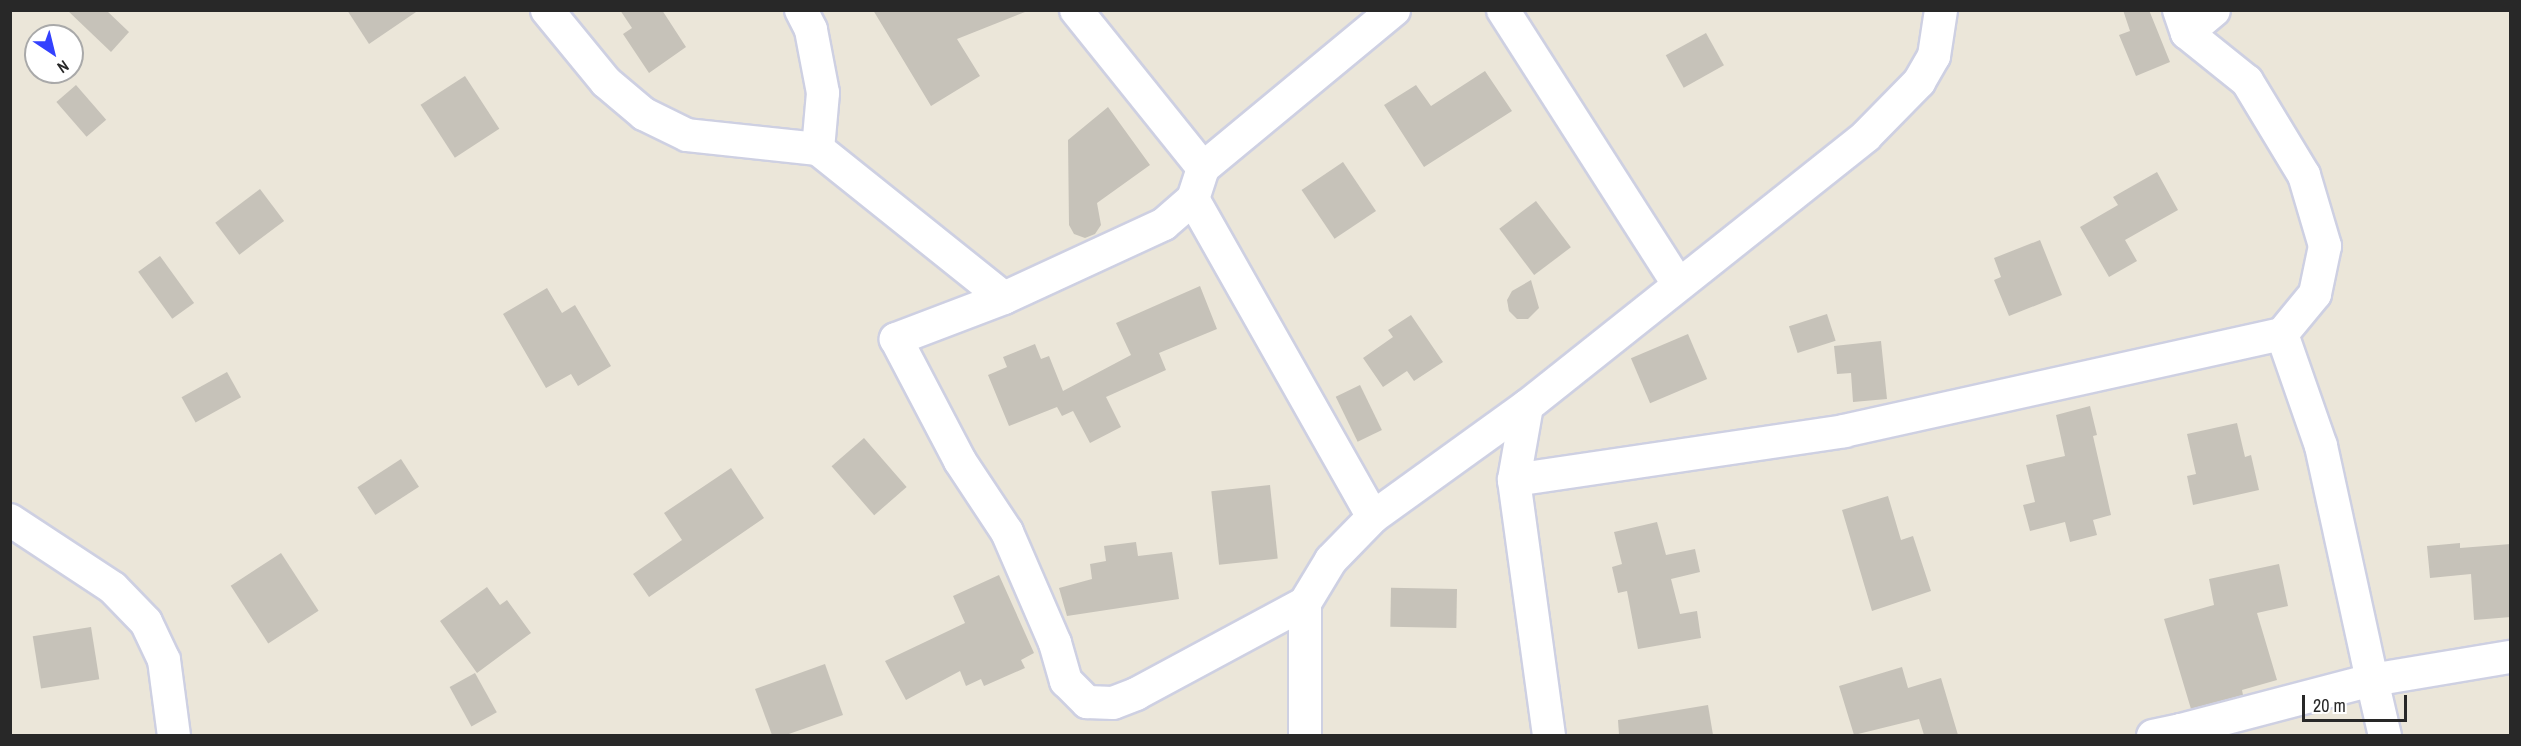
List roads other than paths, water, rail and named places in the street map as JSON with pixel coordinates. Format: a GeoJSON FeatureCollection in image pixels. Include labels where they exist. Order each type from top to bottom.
{"type":"FeatureCollection","features":[{"type":"Feature","properties":{"kind":"street"},"geometry":{"type":"LineString","coordinates":[[547,10],[606,82],[644,114],[687,135],[818,149],[1004,298]]}},
{"type":"Feature","properties":{"kind":"street"},"geometry":{"type":"LineString","coordinates":[[801,10],[811,30],[823,93],[818,149]]}},
{"type":"Feature","properties":{"kind":"street"},"geometry":{"type":"LineString","coordinates":[[1076,10],[1203,168]]}},
{"type":"Feature","properties":{"kind":"street"},"geometry":{"type":"LineString","coordinates":[[1394,10],[1203,168],[1193,199],[1164,224],[1004,298],[896,339],[960,461],[1007,532],[1055,643],[1066,681],[1087,702],[1113,704],[1136,694],[1305,603],[1331,560],[1373,517],[1527,406],[1866,136],[1919,82],[1934,56],[1941,10]]}},
{"type":"Feature","properties":{"kind":"street"},"geometry":{"type":"LineString","coordinates":[[1503,10],[1678,284]]}},
{"type":"Feature","properties":{"kind":"street"},"geometry":{"type":"LineString","coordinates":[[1514,480],[1844,431],[2282,334],[2315,294],[2325,246],[2304,175],[2247,81],[2183,22],[2214,10]]}},
{"type":"Feature","properties":{"kind":"street"},"geometry":{"type":"LineString","coordinates":[[1193,199],[1373,517]]}},
{"type":"Feature","properties":{"kind":"street"},"geometry":{"type":"LineString","coordinates":[[2282,334],[2321,446],[2385,735]]}},
{"type":"Feature","properties":{"kind":"street"},"geometry":{"type":"LineString","coordinates":[[1527,406],[1514,480],[1549,735]]}},
{"type":"Feature","properties":{"kind":"street"},"geometry":{"type":"LineString","coordinates":[[10,520],[113,588],[146,622],[164,660],[174,735]]}},
{"type":"Feature","properties":{"kind":"street"},"geometry":{"type":"LineString","coordinates":[[1305,603],[1305,735]]}},
{"type":"Feature","properties":{"kind":"street"},"geometry":{"type":"LineString","coordinates":[[2172,734],[2372,680],[2511,657]]}}]}
